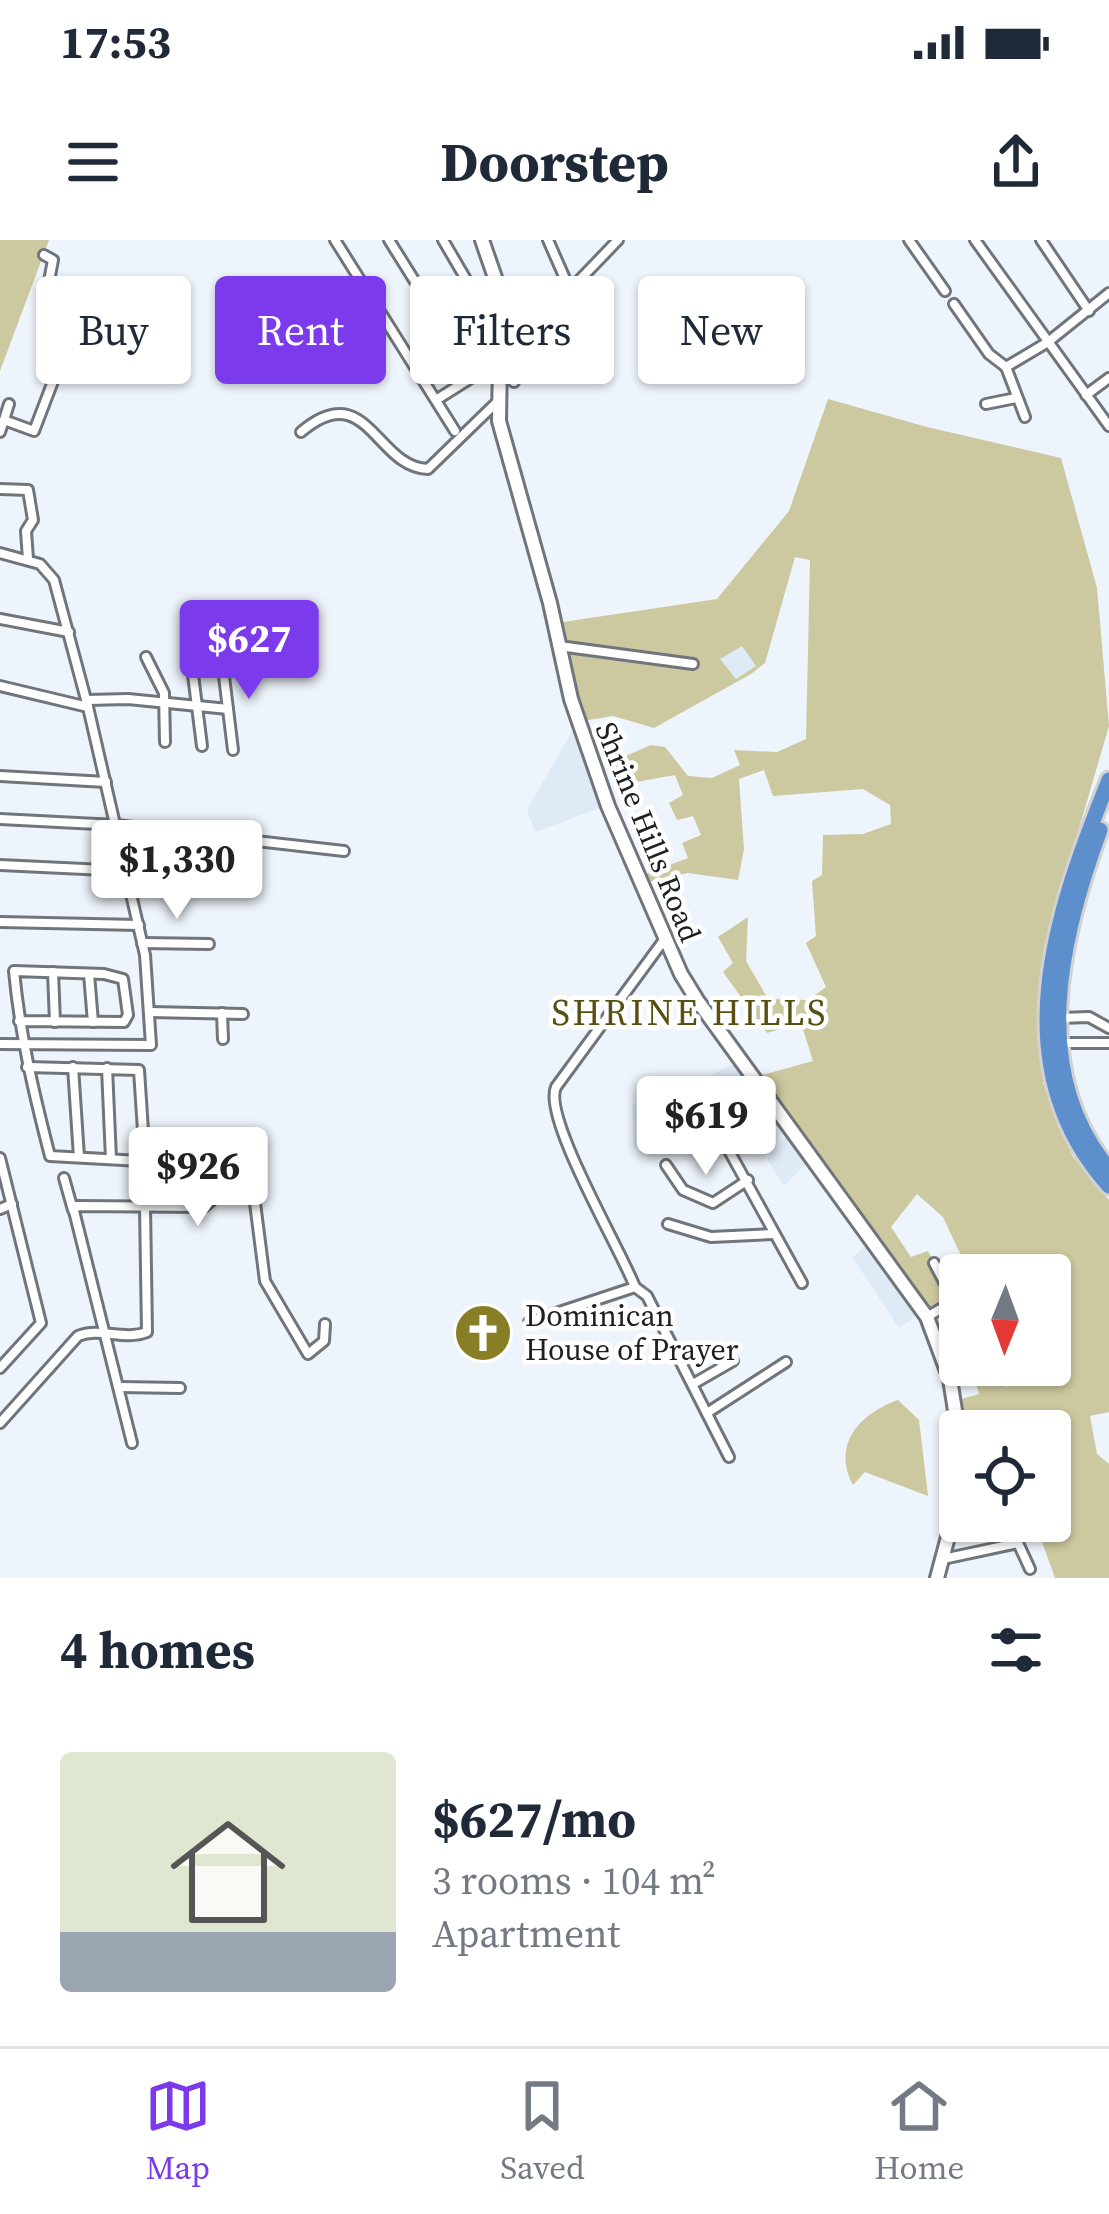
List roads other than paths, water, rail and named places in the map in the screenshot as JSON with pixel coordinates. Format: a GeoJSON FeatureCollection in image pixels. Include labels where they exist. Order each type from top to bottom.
{"type":"FeatureCollection","features":[{"type":"Feature","properties":{"kind":"highway"},"geometry":{"type":"LineString","coordinates":[[1109,780],[1066,890],[1052,1018],[1052,1081],[1064,1119],[1083,1154],[1109,1186]]}},
{"type":"Feature","properties":{"kind":"highway"},"geometry":{"type":"LineString","coordinates":[[1052,1018],[1077,893],[1109,805]]}},
{"type":"Feature","properties":{"kind":"highway"},"geometry":{"type":"LineString","coordinates":[[1053,1043],[1075,1115],[1109,1169]]}},
{"type":"Feature","properties":{"kind":"street"},"geometry":{"type":"LineString","coordinates":[[335,240],[455,430]]}},
{"type":"Feature","properties":{"kind":"street"},"geometry":{"type":"LineString","coordinates":[[389,240],[412,276]]}},
{"type":"Feature","properties":{"kind":"street"},"geometry":{"type":"LineString","coordinates":[[443,240],[464,276]]}},
{"type":"Feature","properties":{"kind":"street","name":"Shrine Hills Road"},"geometry":{"type":"LineString","coordinates":[[482,240],[501,295],[497,402],[592,763],[689,987],[928,1317],[950,1379],[955,1410]]}},
{"type":"Feature","properties":{"kind":"street"},"geometry":{"type":"LineString","coordinates":[[583,276],[618,240]]}},
{"type":"Feature","properties":{"kind":"street"},"geometry":{"type":"LineString","coordinates":[[909,240],[945,290]]}},
{"type":"Feature","properties":{"kind":"street"},"geometry":{"type":"LineString","coordinates":[[975,240],[1108,426]]}},
{"type":"Feature","properties":{"kind":"street"},"geometry":{"type":"LineString","coordinates":[[1041,240],[1089,310]]}},
{"type":"Feature","properties":{"kind":"street"},"geometry":{"type":"LineString","coordinates":[[549,241],[564,276]]}},
{"type":"Feature","properties":{"kind":"street"},"geometry":{"type":"LineString","coordinates":[[4,420],[34,431],[62,363],[64,307],[49,281],[53,260],[44,255]]}},
{"type":"Feature","properties":{"kind":"street"},"geometry":{"type":"LineString","coordinates":[[1006,367],[1048,342],[1109,293]]}},
{"type":"Feature","properties":{"kind":"street"},"geometry":{"type":"LineString","coordinates":[[954,304],[989,354],[1006,367],[1025,417]]}},
{"type":"Feature","properties":{"kind":"street"},"geometry":{"type":"LineString","coordinates":[[1085,395],[1109,378]]}},
{"type":"Feature","properties":{"kind":"street"},"geometry":{"type":"LineString","coordinates":[[436,400],[461,384]]}},
{"type":"Feature","properties":{"kind":"street"},"geometry":{"type":"LineString","coordinates":[[986,404],[1016,398]]}},
{"type":"Feature","properties":{"kind":"street"},"geometry":{"type":"LineString","coordinates":[[301,432],[328,416],[350,415],[410,465],[428,469],[497,402]]}},
{"type":"Feature","properties":{"kind":"street"},"geometry":{"type":"LineString","coordinates":[[0,432],[9,404]]}},
{"type":"Feature","properties":{"kind":"street"},"geometry":{"type":"LineString","coordinates":[[0,489],[28,490],[33,517],[26,531],[28,559]]}},
{"type":"Feature","properties":{"kind":"street"},"geometry":{"type":"LineString","coordinates":[[0,553],[28,559],[52,575],[139,925],[151,1046],[0,1044]]}},
{"type":"Feature","properties":{"kind":"street"},"geometry":{"type":"LineString","coordinates":[[0,619],[69,632]]}},
{"type":"Feature","properties":{"kind":"street"},"geometry":{"type":"LineString","coordinates":[[559,646],[693,664]]}},
{"type":"Feature","properties":{"kind":"street"},"geometry":{"type":"LineString","coordinates":[[146,657],[163,686],[165,742]]}},
{"type":"Feature","properties":{"kind":"street"},"geometry":{"type":"LineString","coordinates":[[191,659],[202,746]]}},
{"type":"Feature","properties":{"kind":"street"},"geometry":{"type":"LineString","coordinates":[[222,660],[233,750]]}},
{"type":"Feature","properties":{"kind":"street"},"geometry":{"type":"LineString","coordinates":[[0,686],[87,703],[165,702],[228,709]]}},
{"type":"Feature","properties":{"kind":"street"},"geometry":{"type":"LineString","coordinates":[[0,776],[106,782]]}},
{"type":"Feature","properties":{"kind":"street"},"geometry":{"type":"LineString","coordinates":[[0,819],[116,825],[344,851]]}},
{"type":"Feature","properties":{"kind":"street"},"geometry":{"type":"LineString","coordinates":[[0,865],[236,884]]}},
{"type":"Feature","properties":{"kind":"street"},"geometry":{"type":"LineString","coordinates":[[0,922],[139,925]]}},
{"type":"Feature","properties":{"kind":"street"},"geometry":{"type":"LineString","coordinates":[[665,938],[552,1096],[581,1177],[635,1287],[645,1292],[729,1457]]}},
{"type":"Feature","properties":{"kind":"street"},"geometry":{"type":"LineString","coordinates":[[142,943],[209,944]]}},
{"type":"Feature","properties":{"kind":"street"},"geometry":{"type":"LineString","coordinates":[[19,1021],[121,1023],[128,1016],[123,979],[14,971],[19,1021],[22,1044],[50,1156],[159,1162]]}},
{"type":"Feature","properties":{"kind":"street"},"geometry":{"type":"LineString","coordinates":[[53,972],[55,1022]]}},
{"type":"Feature","properties":{"kind":"street"},"geometry":{"type":"LineString","coordinates":[[89,974],[92,1022]]}},
{"type":"Feature","properties":{"kind":"street"},"geometry":{"type":"LineString","coordinates":[[150,1012],[243,1014]]}},
{"type":"Feature","properties":{"kind":"street"},"geometry":{"type":"LineString","coordinates":[[222,1013],[223,1039]]}},
{"type":"Feature","properties":{"kind":"street"},"geometry":{"type":"LineString","coordinates":[[1052,1018],[1089,1017],[1109,1028]]}},
{"type":"Feature","properties":{"kind":"street"},"geometry":{"type":"LineString","coordinates":[[1053,1043],[1109,1043]]}},
{"type":"Feature","properties":{"kind":"street"},"geometry":{"type":"LineString","coordinates":[[27,1066],[139,1070],[145,1161]]}},
{"type":"Feature","properties":{"kind":"street"},"geometry":{"type":"LineString","coordinates":[[73,1067],[79,1157]]}},
{"type":"Feature","properties":{"kind":"street"},"geometry":{"type":"LineString","coordinates":[[106,1068],[110,1159]]}},
{"type":"Feature","properties":{"kind":"street"},"geometry":{"type":"LineString","coordinates":[[752,1079],[706,1109],[802,1283]]}},
{"type":"Feature","properties":{"kind":"street"},"geometry":{"type":"LineString","coordinates":[[0,1158],[41,1323],[0,1368]]}},
{"type":"Feature","properties":{"kind":"street"},"geometry":{"type":"LineString","coordinates":[[666,1165],[683,1190],[713,1203],[748,1180]]}},
{"type":"Feature","properties":{"kind":"street"},"geometry":{"type":"LineString","coordinates":[[64,1178],[132,1443]]}},
{"type":"Feature","properties":{"kind":"street"},"geometry":{"type":"LineString","coordinates":[[74,1211],[80,1204],[204,1207],[231,1184],[244,1184],[255,1203],[265,1281],[308,1354],[324,1341],[325,1324]]}},
{"type":"Feature","properties":{"kind":"street"},"geometry":{"type":"LineString","coordinates":[[0,1209],[13,1204]]}},
{"type":"Feature","properties":{"kind":"street"},"geometry":{"type":"LineString","coordinates":[[0,1423],[78,1336],[92,1331],[136,1336],[148,1328],[145,1207]]}},
{"type":"Feature","properties":{"kind":"street"},"geometry":{"type":"LineString","coordinates":[[668,1225],[711,1238],[774,1234]]}},
{"type":"Feature","properties":{"kind":"street"},"geometry":{"type":"LineString","coordinates":[[934,1263],[939,1272]]}},
{"type":"Feature","properties":{"kind":"street"},"geometry":{"type":"LineString","coordinates":[[530,1322],[635,1287]]}},
{"type":"Feature","properties":{"kind":"street"},"geometry":{"type":"LineString","coordinates":[[928,1317],[939,1312]]}},
{"type":"Feature","properties":{"kind":"street"},"geometry":{"type":"LineString","coordinates":[[692,1384],[733,1360]]}},
{"type":"Feature","properties":{"kind":"street"},"geometry":{"type":"LineString","coordinates":[[707,1413],[786,1362]]}},
{"type":"Feature","properties":{"kind":"street"},"geometry":{"type":"LineString","coordinates":[[120,1387],[180,1388]]}},
{"type":"Feature","properties":{"kind":"street"},"geometry":{"type":"LineString","coordinates":[[937,1578],[948,1542]]}},
{"type":"Feature","properties":{"kind":"street"},"geometry":{"type":"LineString","coordinates":[[944,1558],[1018,1543],[1030,1569]]}},
{"type":"Feature","properties":{"kind":"place","name":"Dominican House of Prayer"},"geometry":{"type":"Point","coordinates":[483,1333]}},
{"type":"Feature","properties":{"kind":"district","name":"SHRINE HILLS"},"geometry":{"type":"Point","coordinates":[690,1012]}}]}
